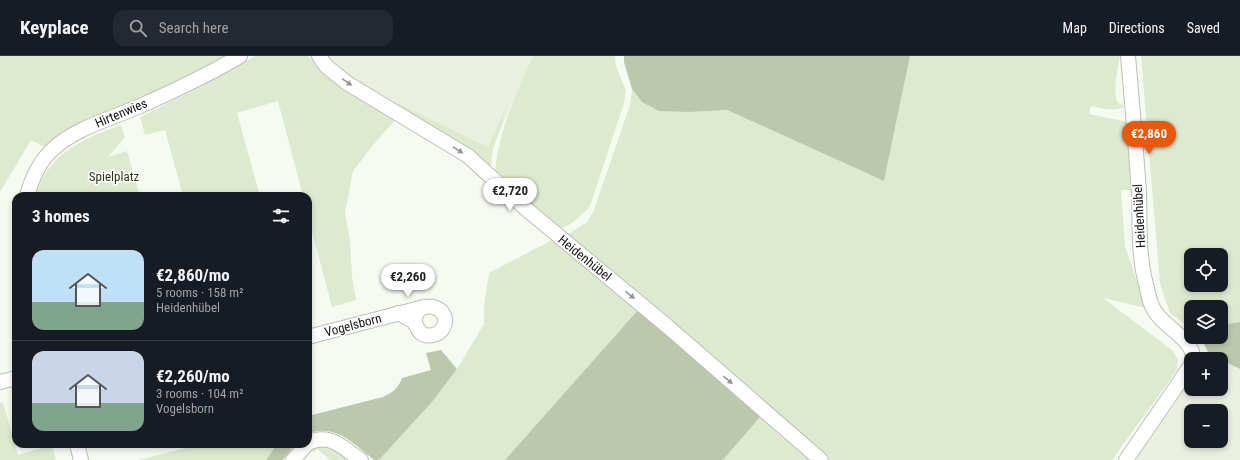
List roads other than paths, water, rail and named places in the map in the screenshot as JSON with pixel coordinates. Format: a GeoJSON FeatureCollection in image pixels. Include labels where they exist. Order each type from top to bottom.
{"type":"FeatureCollection","features":[{"type":"Feature","properties":{"kind":"street","name":"Hirtenwies"},"geometry":{"type":"LineString","coordinates":[[28,192],[33,179],[44,159],[52,150],[72,134],[182,87],[211,73],[240,56]]}},
{"type":"Feature","properties":{"kind":"street","name":"Heidenhübel"},"geometry":{"type":"LineString","coordinates":[[319,56],[326,66],[347,83],[468,156],[525,208],[667,326],[821,460]]}},
{"type":"Feature","properties":{"kind":"street","name":"Heidenhübel"},"geometry":{"type":"LineString","coordinates":[[1128,56],[1138,186],[1141,256],[1145,283],[1155,312],[1162,321],[1190,347],[1192,352]]}},
{"type":"Feature","properties":{"kind":"street","name":"Vogelsborn"},"geometry":{"type":"LineString","coordinates":[[312,336],[398,313],[432,306],[440,310],[445,323],[439,333],[428,335],[421,332],[415,324],[405,316],[398,313]]}},
{"type":"Feature","properties":{"kind":"street"},"geometry":{"type":"LineString","coordinates":[[415,324],[418,311],[424,307]]}},
{"type":"Feature","properties":{"kind":"street"},"geometry":{"type":"LineString","coordinates":[[1126,460],[1184,375]]}},
{"type":"Feature","properties":{"kind":"street"},"geometry":{"type":"LineString","coordinates":[[0,382],[12,379]]}},
{"type":"Feature","properties":{"kind":"street"},"geometry":{"type":"LineString","coordinates":[[312,442],[316,439],[329,439],[361,460]]}},
{"type":"Feature","properties":{"kind":"street"},"geometry":{"type":"LineString","coordinates":[[78,448],[81,460]]}},
{"type":"Feature","properties":{"kind":"street"},"geometry":{"type":"LineString","coordinates":[[293,460],[304,448]]}},
{"type":"Feature","properties":{"kind":"park label","name":"Spielplatz"},"geometry":{"type":"Point","coordinates":[114,176]}}]}
